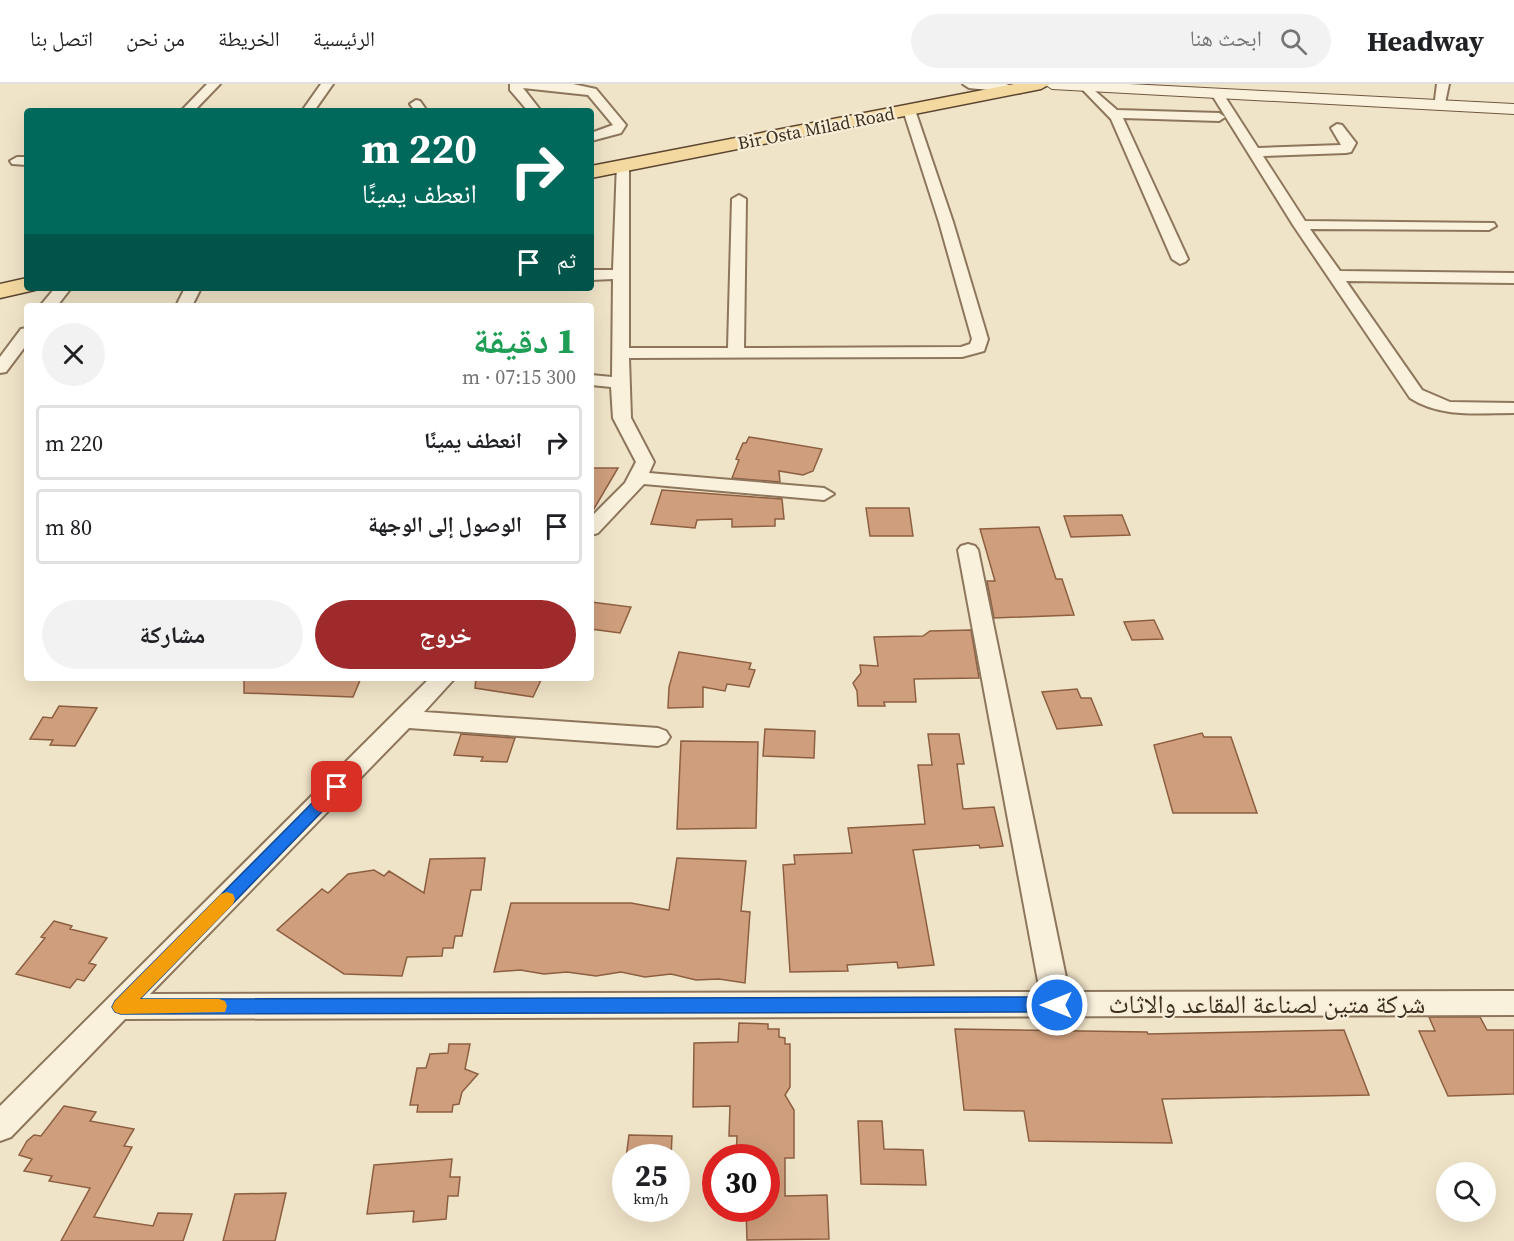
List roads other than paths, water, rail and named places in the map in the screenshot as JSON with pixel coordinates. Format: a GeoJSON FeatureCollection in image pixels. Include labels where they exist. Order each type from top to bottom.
{"type":"FeatureCollection","features":[{"type":"Feature","properties":{"kind":"main road","name":"Bir Osta Milad Road"},"geometry":{"type":"LineString","coordinates":[[594,170],[909,110],[1014,86],[1041,84]]}},
{"type":"Feature","properties":{"kind":"main road"},"geometry":{"type":"LineString","coordinates":[[1052,84],[1087,88],[1514,109]]}},
{"type":"Feature","properties":{"kind":"main road"},"geometry":{"type":"LineString","coordinates":[[0,291],[24,286]]}},
{"type":"Feature","properties":{"kind":"street"},"geometry":{"type":"LineString","coordinates":[[190,108],[214,84]]}},
{"type":"Feature","properties":{"kind":"street"},"geometry":{"type":"LineString","coordinates":[[310,108],[327,84]]}},
{"type":"Feature","properties":{"kind":"street"},"geometry":{"type":"LineString","coordinates":[[532,108],[513,89],[514,87],[521,84],[578,88],[592,92],[620,125],[616,130],[594,135]]}},
{"type":"Feature","properties":{"kind":"street"},"geometry":{"type":"LineString","coordinates":[[969,84],[1014,86]]}},
{"type":"Feature","properties":{"kind":"street"},"geometry":{"type":"LineString","coordinates":[[1441,100],[1443,84]]}},
{"type":"Feature","properties":{"kind":"street"},"geometry":{"type":"LineString","coordinates":[[1087,88],[1113,114],[1180,260]]}},
{"type":"Feature","properties":{"kind":"street"},"geometry":{"type":"LineString","coordinates":[[1218,95],[1300,225],[1416,394],[1425,401],[1446,407],[1514,408]]}},
{"type":"Feature","properties":{"kind":"street"},"geometry":{"type":"LineString","coordinates":[[621,353],[962,352],[978,347],[980,339],[946,222],[909,110]]}},
{"type":"Feature","properties":{"kind":"street"},"geometry":{"type":"LineString","coordinates":[[1113,114],[1219,117]]}},
{"type":"Feature","properties":{"kind":"street"},"geometry":{"type":"LineString","coordinates":[[1256,152],[1346,149],[1348,143],[1337,128]]}},
{"type":"Feature","properties":{"kind":"street"},"geometry":{"type":"LineString","coordinates":[[594,526],[638,478],[645,462],[622,418],[620,383],[622,166]]}},
{"type":"Feature","properties":{"kind":"street"},"geometry":{"type":"LineString","coordinates":[[736,351],[739,199]]}},
{"type":"Feature","properties":{"kind":"street"},"geometry":{"type":"LineString","coordinates":[[1300,225],[1489,226]]}},
{"type":"Feature","properties":{"kind":"street"},"geometry":{"type":"LineString","coordinates":[[594,275],[621,274]]}},
{"type":"Feature","properties":{"kind":"street"},"geometry":{"type":"LineString","coordinates":[[1337,276],[1514,278]]}},
{"type":"Feature","properties":{"kind":"street"},"geometry":{"type":"LineString","coordinates":[[50,303],[60,291]]}},
{"type":"Feature","properties":{"kind":"street"},"geometry":{"type":"LineString","coordinates":[[0,368],[24,337]]}},
{"type":"Feature","properties":{"kind":"street"},"geometry":{"type":"LineString","coordinates":[[594,380],[620,383]]}},
{"type":"Feature","properties":{"kind":"street"},"geometry":{"type":"LineString","coordinates":[[638,478],[824,494]]}},
{"type":"Feature","properties":{"kind":"street"},"geometry":{"type":"LineString","coordinates":[[968,550],[1057,1005]]}},
{"type":"Feature","properties":{"kind":"street"},"geometry":{"type":"LineString","coordinates":[[0,1127],[441,681]]}},
{"type":"Feature","properties":{"kind":"street"},"geometry":{"type":"LineString","coordinates":[[404,719],[658,737]]}},
{"type":"Feature","properties":{"kind":"street","name":"شركة متين لصناعة المقاعد والاثاث"},"geometry":{"type":"LineString","coordinates":[[121,1007],[1514,1003]]}}]}
